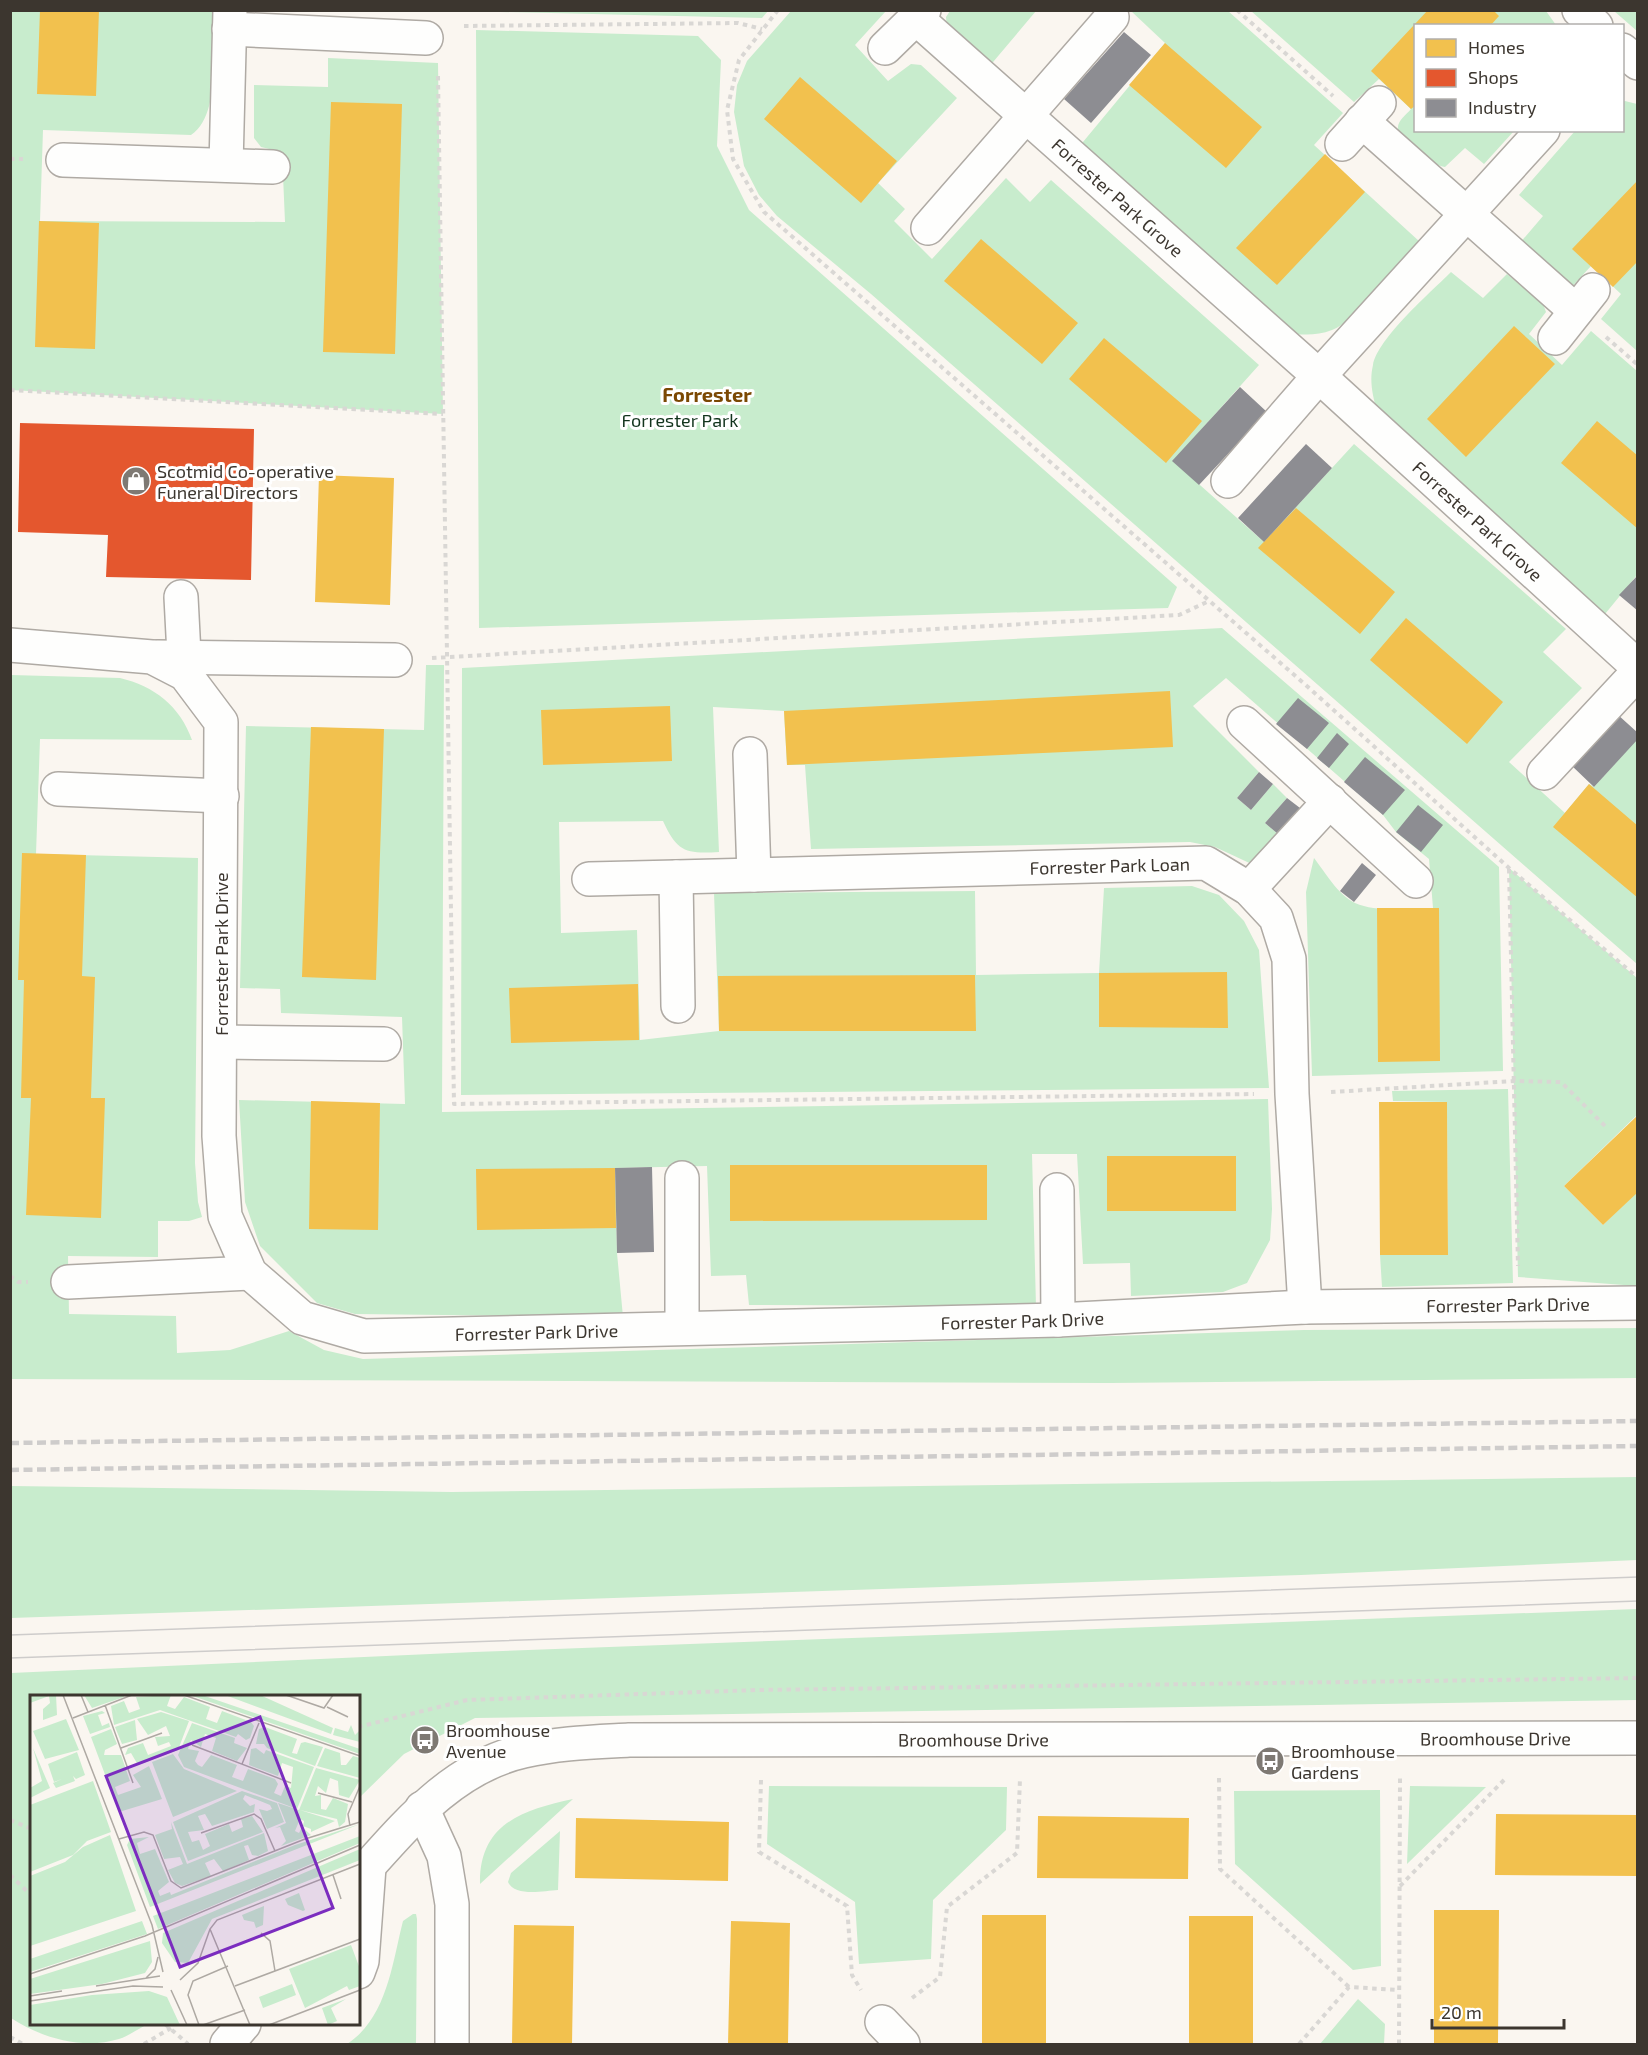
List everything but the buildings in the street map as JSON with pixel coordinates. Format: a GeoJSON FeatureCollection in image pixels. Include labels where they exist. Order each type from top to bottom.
{"type":"FeatureCollection","features":[{"type":"Feature","properties":{"kind":"street"},"geometry":{"type":"LineString","coordinates":[[1579,10],[1594,24]]}},
{"type":"Feature","properties":{"kind":"street"},"geometry":{"type":"LineString","coordinates":[[885,48],[920,14]]}},
{"type":"Feature","properties":{"kind":"street","name":"Forrester Park Grove"},"geometry":{"type":"LineString","coordinates":[[920,14],[1026,115],[1638,667]]}},
{"type":"Feature","properties":{"kind":"street"},"geometry":{"type":"LineString","coordinates":[[928,228],[1112,17]]}},
{"type":"Feature","properties":{"kind":"street"},"geometry":{"type":"LineString","coordinates":[[226,165],[229,20],[426,38]]}},
{"type":"Feature","properties":{"kind":"street"},"geometry":{"type":"LineString","coordinates":[[1624,51],[1638,63]]}},
{"type":"Feature","properties":{"kind":"street"},"geometry":{"type":"LineString","coordinates":[[1361,123],[1467,213],[1585,300],[1555,338]]}},
{"type":"Feature","properties":{"kind":"street"},"geometry":{"type":"LineString","coordinates":[[1228,481],[1318,376],[1541,132]]}},
{"type":"Feature","properties":{"kind":"street"},"geometry":{"type":"LineString","coordinates":[[63,160],[273,167]]}},
{"type":"Feature","properties":{"kind":"street"},"geometry":{"type":"LineString","coordinates":[[181,597],[185,666],[395,660]]}},
{"type":"Feature","properties":{"kind":"street","name":"Forrester Park Drive"},"geometry":{"type":"LineString","coordinates":[[10,645],[152,657],[185,666],[221,722],[219,1136],[225,1216],[250,1273],[302,1318],[364,1336],[1058,1320],[1305,1307],[1638,1303]]}},
{"type":"Feature","properties":{"kind":"street"},"geometry":{"type":"LineString","coordinates":[[1544,773],[1638,672]]}},
{"type":"Feature","properties":{"kind":"street"},"geometry":{"type":"LineString","coordinates":[[1244,723],[1416,880]]}},
{"type":"Feature","properties":{"kind":"street"},"geometry":{"type":"LineString","coordinates":[[750,754],[754,875]]}},
{"type":"Feature","properties":{"kind":"street"},"geometry":{"type":"LineString","coordinates":[[58,789],[222,796]]}},
{"type":"Feature","properties":{"kind":"street"},"geometry":{"type":"LineString","coordinates":[[1249,889],[1330,801]]}},
{"type":"Feature","properties":{"kind":"street","name":"Forrester Park Loan"},"geometry":{"type":"LineString","coordinates":[[589,879],[1206,863],[1249,889],[1276,918],[1289,959],[1292,1094],[1305,1307]]}},
{"type":"Feature","properties":{"kind":"street"},"geometry":{"type":"LineString","coordinates":[[676,877],[678,1006]]}},
{"type":"Feature","properties":{"kind":"street"},"geometry":{"type":"LineString","coordinates":[[221,1042],[384,1044]]}},
{"type":"Feature","properties":{"kind":"street"},"geometry":{"type":"LineString","coordinates":[[682,1179],[682,1328]]}},
{"type":"Feature","properties":{"kind":"street"},"geometry":{"type":"LineString","coordinates":[[1058,1190],[1058,1320]]}},
{"type":"Feature","properties":{"kind":"street"},"geometry":{"type":"LineString","coordinates":[[68,1282],[250,1273]]}},
{"type":"Feature","properties":{"kind":"street","name":"Broomhouse Drive"},"geometry":{"type":"LineString","coordinates":[[364,1872],[422,1808],[451,1785],[483,1766],[522,1751],[569,1744],[629,1740],[1638,1738]]}},
{"type":"Feature","properties":{"kind":"street"},"geometry":{"type":"LineString","coordinates":[[422,1808],[444,1856],[452,1904],[453,2044]]}},
{"type":"Feature","properties":{"kind":"street"},"geometry":{"type":"LineString","coordinates":[[360,1966],[364,1872]]}},
{"type":"Feature","properties":{"kind":"street"},"geometry":{"type":"LineString","coordinates":[[227,2044],[243,2025]]}},
{"type":"Feature","properties":{"kind":"path"},"geometry":{"type":"LineString","coordinates":[[778,10],[739,60],[727,110],[733,159],[764,212],[1209,601],[1509,868],[1638,978]]}},
{"type":"Feature","properties":{"kind":"path"},"geometry":{"type":"LineString","coordinates":[[1237,10],[1361,123]]}},
{"type":"Feature","properties":{"kind":"path"},"geometry":{"type":"LineString","coordinates":[[426,38],[438,26],[738,23],[762,29]]}},
{"type":"Feature","properties":{"kind":"path"},"geometry":{"type":"LineString","coordinates":[[10,390],[443,414]]}},
{"type":"Feature","properties":{"kind":"path"},"geometry":{"type":"LineString","coordinates":[[395,660],[1179,615],[1209,601]]}},
{"type":"Feature","properties":{"kind":"path"},"geometry":{"type":"LineString","coordinates":[[1509,868],[1520,1305]]}},
{"type":"Feature","properties":{"kind":"path"},"geometry":{"type":"LineString","coordinates":[[360,1727],[467,1700],[758,1690],[1638,1678]]}},
{"type":"Feature","properties":{"kind":"path"},"geometry":{"type":"LineString","coordinates":[[1399,2044],[1401,1738]]}},
{"type":"Feature","properties":{"kind":"path"},"geometry":{"type":"LineString","coordinates":[[1400,1887],[1544,1738]]}},
{"type":"Feature","properties":{"kind":"path"},"geometry":{"type":"LineString","coordinates":[[762,1740],[759,1852],[847,1906],[852,1975],[892,2033],[940,1977],[947,1907],[1017,1853],[1021,1739]]}},
{"type":"Feature","properties":{"kind":"path"},"geometry":{"type":"LineString","coordinates":[[1218,1739],[1220,1869],[1349,1987],[1399,1990]]}},
{"type":"Feature","properties":{"kind":"path"},"geometry":{"type":"LineString","coordinates":[[10,1820],[30,1827]]}},
{"type":"Feature","properties":{"kind":"path"},"geometry":{"type":"LineString","coordinates":[[10,1875],[30,1894]]}},
{"type":"Feature","properties":{"kind":"path"},"geometry":{"type":"LineString","coordinates":[[1299,2044],[1349,1987]]}},
{"type":"Feature","properties":{"kind":"path"},"geometry":{"type":"LineString","coordinates":[[166,2025],[189,2044]]}},
{"type":"Feature","properties":{"kind":"path"},"geometry":{"type":"LineString","coordinates":[[144,2044],[171,2028]]}},
{"type":"Feature","properties":{"kind":"path"},"geometry":{"type":"LineString","coordinates":[[10,2037],[23,2044]]}},
{"type":"Feature","properties":{"kind":"green space"},"geometry":{"type":"Polygon","coordinates":[[[768,10],[762,18],[460,11],[768,10]]]}},
{"type":"Feature","properties":{"kind":"green space"},"geometry":{"type":"Polygon","coordinates":[[[10,11],[212,11],[213,78],[207,112],[201,125],[191,135],[43,130],[40,221],[285,222],[282,152],[261,147],[254,138],[254,85],[328,87],[328,58],[438,63],[443,414],[11,390],[10,11]]]}},
{"type":"Feature","properties":{"kind":"green space"},"geometry":{"type":"Polygon","coordinates":[[[791,11],[886,11],[855,45],[888,81],[911,64],[921,65],[957,98],[878,183],[905,209],[894,221],[932,259],[1006,178],[1030,202],[1051,180],[1259,365],[1173,461],[1264,542],[1354,444],[1566,629],[1543,652],[1582,688],[1509,762],[1565,813],[1589,784],[1594,787],[1637,739],[1637,964],[871,294],[777,216],[759,195],[744,166],[734,112],[737,85],[747,61],[791,11]]]}},
{"type":"Feature","properties":{"kind":"green space"},"geometry":{"type":"Polygon","coordinates":[[[950,11],[1036,11],[988,68],[947,29],[946,17],[950,11]]]}},
{"type":"Feature","properties":{"kind":"green space"},"geometry":{"type":"Polygon","coordinates":[[[1131,11],[1228,11],[1343,113],[1314,145],[1420,242],[1366,304],[1343,324],[1323,333],[1295,334],[1078,148],[1165,43],[1131,11]]]}},
{"type":"Feature","properties":{"kind":"green space"},"geometry":{"type":"Polygon","coordinates":[[[1251,11],[1546,11],[1555,24],[1414,24],[1414,132],[1513,132],[1484,164],[1465,148],[1445,167],[1440,166],[1410,146],[1400,134],[1398,126],[1411,109],[1379,79],[1354,102],[1251,11]]]}},
{"type":"Feature","properties":{"kind":"green space"},"geometry":{"type":"Polygon","coordinates":[[[1614,11],[1637,11],[1637,31],[1614,11]]]}},
{"type":"Feature","properties":{"kind":"green space","name":"Forrester Park"},"geometry":{"type":"Polygon","coordinates":[[[476,30],[698,36],[721,60],[717,146],[749,210],[1177,587],[1168,608],[479,628],[476,30]]]}},
{"type":"Feature","properties":{"kind":"green space"},"geometry":{"type":"Polygon","coordinates":[[[1624,102],[1637,104],[1637,351],[1601,319],[1621,294],[1591,266],[1568,291],[1519,244],[1543,216],[1519,195],[1574,132],[1624,132],[1624,102]]]}},
{"type":"Feature","properties":{"kind":"green space"},"geometry":{"type":"Polygon","coordinates":[[[1451,272],[1483,298],[1507,274],[1543,304],[1546,312],[1529,334],[1562,365],[1591,331],[1637,371],[1637,575],[1605,614],[1377,412],[1371,377],[1377,354],[1394,329],[1451,272]]]}},
{"type":"Feature","properties":{"kind":"green space"},"geometry":{"type":"Polygon","coordinates":[[[1222,628],[1499,867],[1503,1071],[1312,1076],[1306,892],[1314,858],[1337,889],[1355,903],[1373,908],[1393,909],[1433,908],[1429,859],[1396,832],[1383,815],[1226,678],[1193,706],[1259,772],[1237,798],[1251,810],[1273,784],[1287,798],[1265,823],[1278,834],[1258,867],[1215,847],[1190,842],[811,849],[805,765],[787,765],[784,711],[713,707],[719,852],[684,849],[673,839],[663,821],[559,822],[561,933],[637,930],[640,1040],[719,1031],[714,893],[975,891],[976,975],[1099,973],[1104,888],[1192,886],[1219,895],[1244,921],[1259,950],[1269,1088],[461,1095],[462,668],[1222,628]]]}},
{"type":"Feature","properties":{"kind":"green space"},"geometry":{"type":"Polygon","coordinates":[[[426,665],[444,665],[442,1112],[1268,1099],[1272,1209],[1270,1240],[1247,1283],[1223,1292],[1131,1296],[1130,1263],[1083,1264],[1077,1154],[1032,1154],[1036,1306],[749,1305],[746,1275],[711,1276],[707,1166],[615,1168],[617,1253],[623,1317],[355,1314],[317,1303],[260,1246],[245,1202],[239,1100],[405,1104],[402,1017],[281,1013],[280,989],[240,988],[246,726],[424,730],[426,665]]]}},
{"type":"Feature","properties":{"kind":"green space"},"geometry":{"type":"Polygon","coordinates":[[[11,675],[120,678],[144,686],[155,692],[173,708],[187,728],[192,740],[40,739],[36,854],[198,858],[195,1163],[198,1202],[202,1217],[189,1221],[158,1221],[158,1257],[68,1256],[69,1314],[176,1316],[177,1353],[230,1350],[289,1331],[324,1350],[363,1359],[1304,1330],[1638,1328],[1637,1378],[1110,1383],[11,1379],[11,675]]]}},
{"type":"Feature","properties":{"kind":"green space"},"geometry":{"type":"Polygon","coordinates":[[[1509,868],[1637,978],[1637,1115],[1564,1186],[1603,1225],[1637,1192],[1637,1286],[1518,1277],[1509,868]]]}},
{"type":"Feature","properties":{"kind":"green space"},"geometry":{"type":"Polygon","coordinates":[[[1508,1089],[1513,1283],[1382,1287],[1380,1255],[1448,1255],[1447,1102],[1393,1101],[1392,1091],[1508,1089]]]}},
{"type":"Feature","properties":{"kind":"green space"},"geometry":{"type":"Polygon","coordinates":[[[1637,1477],[1637,1560],[1301,1575],[11,1618],[11,1486],[452,1492],[1637,1477]]]}},
{"type":"Feature","properties":{"kind":"green space"},"geometry":{"type":"Polygon","coordinates":[[[1637,1609],[1637,1700],[475,1718],[404,1754],[360,1797],[360,1695],[30,1695],[30,2025],[146,2025],[119,2039],[91,2043],[49,2036],[11,2018],[11,1673],[474,1652],[1637,1609]]]}},
{"type":"Feature","properties":{"kind":"green space"},"geometry":{"type":"Polygon","coordinates":[[[769,1786],[1007,1787],[1006,1830],[933,1900],[931,1959],[859,1964],[855,1902],[767,1844],[769,1786]]]}},
{"type":"Feature","properties":{"kind":"green space"},"geometry":{"type":"Polygon","coordinates":[[[1410,1786],[1486,1787],[1407,1864],[1410,1786]]]}},
{"type":"Feature","properties":{"kind":"green space"},"geometry":{"type":"Polygon","coordinates":[[[1380,1790],[1381,1966],[1353,1970],[1235,1864],[1234,1791],[1380,1790]]]}},
{"type":"Feature","properties":{"kind":"green space"},"geometry":{"type":"Polygon","coordinates":[[[573,1799],[480,1884],[487,1847],[507,1823],[537,1808],[573,1799]]]}},
{"type":"Feature","properties":{"kind":"green space"},"geometry":{"type":"Polygon","coordinates":[[[560,1831],[558,1890],[530,1892],[512,1887],[508,1882],[511,1873],[560,1831]]]}},
{"type":"Feature","properties":{"kind":"green space"},"geometry":{"type":"Polygon","coordinates":[[[416,1914],[417,1919],[416,2044],[347,2044],[371,2020],[379,2005],[391,1972],[403,1921],[416,1914]]]}},
{"type":"Feature","properties":{"kind":"green space"},"geometry":{"type":"Polygon","coordinates":[[[1358,1999],[1385,2024],[1384,2044],[1320,2044],[1358,1999]]]}},
{"type":"Feature","properties":{"kind":"tram line"},"geometry":{"type":"LineString","coordinates":[[10,1635],[1638,1577]]}},
{"type":"Feature","properties":{"kind":"tram line"},"geometry":{"type":"LineString","coordinates":[[10,1658],[1638,1601]]}},
{"type":"Feature","properties":{"kind":"railway"},"geometry":{"type":"LineString","coordinates":[[10,1443],[1638,1421]]}},
{"type":"Feature","properties":{"kind":"railway"},"geometry":{"type":"LineString","coordinates":[[10,1470],[1638,1446]]}},
{"type":"Feature","properties":{"kind":"place","name":"Scotmid Co-operative Funeral Directors"},"geometry":{"type":"Point","coordinates":[136,481]}},
{"type":"Feature","properties":{"kind":"place","name":"Broomhouse Avenue"},"geometry":{"type":"Point","coordinates":[425,1740]}},
{"type":"Feature","properties":{"kind":"place","name":"Broomhouse Gardens"},"geometry":{"type":"Point","coordinates":[1270,1761]}},
{"type":"Feature","properties":{"kind":"district","name":"Forrester"},"geometry":{"type":"Point","coordinates":[707,394]}}]}
